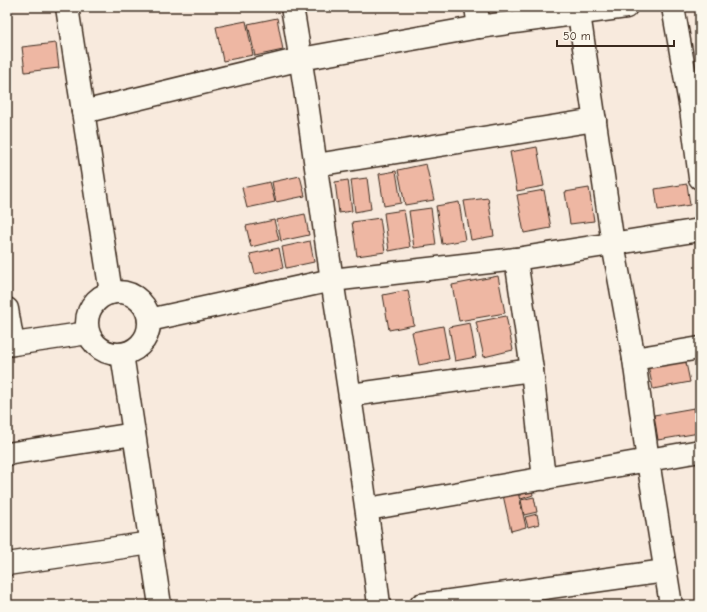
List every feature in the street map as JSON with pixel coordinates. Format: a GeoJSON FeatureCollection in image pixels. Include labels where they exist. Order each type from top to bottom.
{"type":"FeatureCollection","features":[{"type":"Feature","properties":{"kind":"street"},"geometry":{"type":"LineString","coordinates":[[67,7],[111,293]]}},
{"type":"Feature","properties":{"kind":"street"},"geometry":{"type":"LineString","coordinates":[[292,7],[301,59],[332,280],[368,509],[379,605]]}},
{"type":"Feature","properties":{"kind":"street"},"geometry":{"type":"LineString","coordinates":[[83,112],[478,17],[626,7]]}},
{"type":"Feature","properties":{"kind":"street"},"geometry":{"type":"LineString","coordinates":[[673,7],[695,108],[700,178]]}},
{"type":"Feature","properties":{"kind":"street"},"geometry":{"type":"LineString","coordinates":[[579,10],[671,605]]}},
{"type":"Feature","properties":{"kind":"street"},"geometry":{"type":"LineString","coordinates":[[316,165],[595,120]]}},
{"type":"Feature","properties":{"kind":"street"},"geometry":{"type":"LineString","coordinates":[[148,320],[332,280],[516,259],[700,230]]}},
{"type":"Feature","properties":{"kind":"street"},"geometry":{"type":"LineString","coordinates":[[516,259],[532,370],[544,479]]}},
{"type":"Feature","properties":{"kind":"street"},"geometry":{"type":"LineString","coordinates":[[111,293],[124,293],[136,298],[145,308],[148,320],[148,332],[142,343],[134,350],[122,354],[112,354],[101,350],[93,343],[88,333],[87,320],[91,308],[99,298],[111,293]]}},
{"type":"Feature","properties":{"kind":"street"},"geometry":{"type":"LineString","coordinates":[[7,309],[10,345],[88,333]]}},
{"type":"Feature","properties":{"kind":"street"},"geometry":{"type":"LineString","coordinates":[[634,359],[700,348]]}},
{"type":"Feature","properties":{"kind":"street"},"geometry":{"type":"LineString","coordinates":[[122,354],[160,605]]}},
{"type":"Feature","properties":{"kind":"street"},"geometry":{"type":"LineString","coordinates":[[351,395],[532,370]]}},
{"type":"Feature","properties":{"kind":"street"},"geometry":{"type":"LineString","coordinates":[[7,454],[134,434]]}},
{"type":"Feature","properties":{"kind":"street"},"geometry":{"type":"LineString","coordinates":[[368,509],[544,479],[700,450]]}},
{"type":"Feature","properties":{"kind":"street"},"geometry":{"type":"LineString","coordinates":[[7,564],[151,544]]}},
{"type":"Feature","properties":{"kind":"street"},"geometry":{"type":"LineString","coordinates":[[421,605],[665,570]]}},
{"type":"Feature","properties":{"kind":"building"},"geometry":{"type":"Polygon","coordinates":[[[277,18],[283,50],[255,56],[248,24],[277,18]]]}},
{"type":"Feature","properties":{"kind":"building"},"geometry":{"type":"Polygon","coordinates":[[[246,21],[253,55],[223,61],[216,27],[246,21]]]}},
{"type":"Feature","properties":{"kind":"building"},"geometry":{"type":"Polygon","coordinates":[[[56,43],[59,68],[25,72],[22,47],[56,43]]]}},
{"type":"Feature","properties":{"kind":"building"},"geometry":{"type":"Polygon","coordinates":[[[537,147],[544,186],[517,191],[510,152],[537,147]]]}},
{"type":"Feature","properties":{"kind":"building"},"geometry":{"type":"Polygon","coordinates":[[[426,164],[434,200],[405,205],[398,170],[426,164]]]}},
{"type":"Feature","properties":{"kind":"building"},"geometry":{"type":"Polygon","coordinates":[[[396,171],[401,203],[384,206],[379,174],[396,171]]]}},
{"type":"Feature","properties":{"kind":"building"},"geometry":{"type":"Polygon","coordinates":[[[300,176],[305,196],[276,202],[272,182],[300,176]]]}},
{"type":"Feature","properties":{"kind":"building"},"geometry":{"type":"Polygon","coordinates":[[[367,178],[371,209],[355,212],[351,180],[367,178]]]}},
{"type":"Feature","properties":{"kind":"building"},"geometry":{"type":"Polygon","coordinates":[[[348,180],[352,211],[339,213],[335,182],[348,180]]]}},
{"type":"Feature","properties":{"kind":"building"},"geometry":{"type":"Polygon","coordinates":[[[270,182],[275,202],[247,208],[242,188],[270,182]]]}},
{"type":"Feature","properties":{"kind":"building"},"geometry":{"type":"Polygon","coordinates":[[[687,184],[690,205],[658,210],[655,189],[687,184]]]}},
{"type":"Feature","properties":{"kind":"building"},"geometry":{"type":"Polygon","coordinates":[[[589,188],[594,221],[570,224],[565,192],[589,188]]]}},
{"type":"Feature","properties":{"kind":"building"},"geometry":{"type":"Polygon","coordinates":[[[544,190],[551,228],[524,233],[517,195],[544,190]]]}},
{"type":"Feature","properties":{"kind":"building"},"geometry":{"type":"Polygon","coordinates":[[[488,198],[494,236],[471,240],[464,201],[488,198]]]}},
{"type":"Feature","properties":{"kind":"building"},"geometry":{"type":"Polygon","coordinates":[[[459,202],[465,240],[442,244],[436,206],[459,202]]]}},
{"type":"Feature","properties":{"kind":"building"},"geometry":{"type":"Polygon","coordinates":[[[431,208],[436,245],[414,248],[409,211],[431,208]]]}},
{"type":"Feature","properties":{"kind":"building"},"geometry":{"type":"Polygon","coordinates":[[[404,210],[410,247],[389,251],[384,213],[404,210]]]}},
{"type":"Feature","properties":{"kind":"building"},"geometry":{"type":"Polygon","coordinates":[[[305,214],[309,235],[281,241],[277,220],[305,214]]]}},
{"type":"Feature","properties":{"kind":"building"},"geometry":{"type":"Polygon","coordinates":[[[380,218],[385,252],[357,256],[352,222],[380,218]]]}},
{"type":"Feature","properties":{"kind":"building"},"geometry":{"type":"Polygon","coordinates":[[[274,220],[279,240],[251,247],[246,226],[274,220]]]}},
{"type":"Feature","properties":{"kind":"building"},"geometry":{"type":"Polygon","coordinates":[[[310,241],[314,262],[286,268],[282,247],[310,241]]]}},
{"type":"Feature","properties":{"kind":"building"},"geometry":{"type":"Polygon","coordinates":[[[279,248],[283,268],[255,274],[250,254],[279,248]]]}},
{"type":"Feature","properties":{"kind":"building"},"geometry":{"type":"Polygon","coordinates":[[[498,276],[505,313],[459,321],[452,285],[498,276]]]}},
{"type":"Feature","properties":{"kind":"building"},"geometry":{"type":"Polygon","coordinates":[[[408,290],[414,325],[389,330],[383,295],[408,290]]]}},
{"type":"Feature","properties":{"kind":"building"},"geometry":{"type":"Polygon","coordinates":[[[506,316],[513,350],[484,357],[476,322],[506,316]]]}},
{"type":"Feature","properties":{"kind":"building"},"geometry":{"type":"Polygon","coordinates":[[[470,323],[476,357],[455,361],[449,327],[470,323]]]}},
{"type":"Feature","properties":{"kind":"building"},"geometry":{"type":"Polygon","coordinates":[[[443,326],[449,359],[419,365],[412,332],[443,326]]]}},
{"type":"Feature","properties":{"kind":"building"},"geometry":{"type":"Polygon","coordinates":[[[685,358],[690,382],[653,389],[648,365],[685,358]]]}},
{"type":"Feature","properties":{"kind":"building"},"geometry":{"type":"Polygon","coordinates":[[[694,408],[699,433],[658,440],[654,415],[694,408]]]}},
{"type":"Feature","properties":{"kind":"building"},"geometry":{"type":"Polygon","coordinates":[[[531,485],[533,495],[521,499],[518,489],[531,485]]]}},
{"type":"Feature","properties":{"kind":"building"},"geometry":{"type":"Polygon","coordinates":[[[518,492],[526,527],[511,531],[503,495],[518,492]]]}},
{"type":"Feature","properties":{"kind":"building"},"geometry":{"type":"Polygon","coordinates":[[[534,497],[537,512],[524,515],[521,500],[534,497]]]}},
{"type":"Feature","properties":{"kind":"building"},"geometry":{"type":"Polygon","coordinates":[[[537,514],[539,524],[528,527],[525,517],[537,514]]]}}]}
